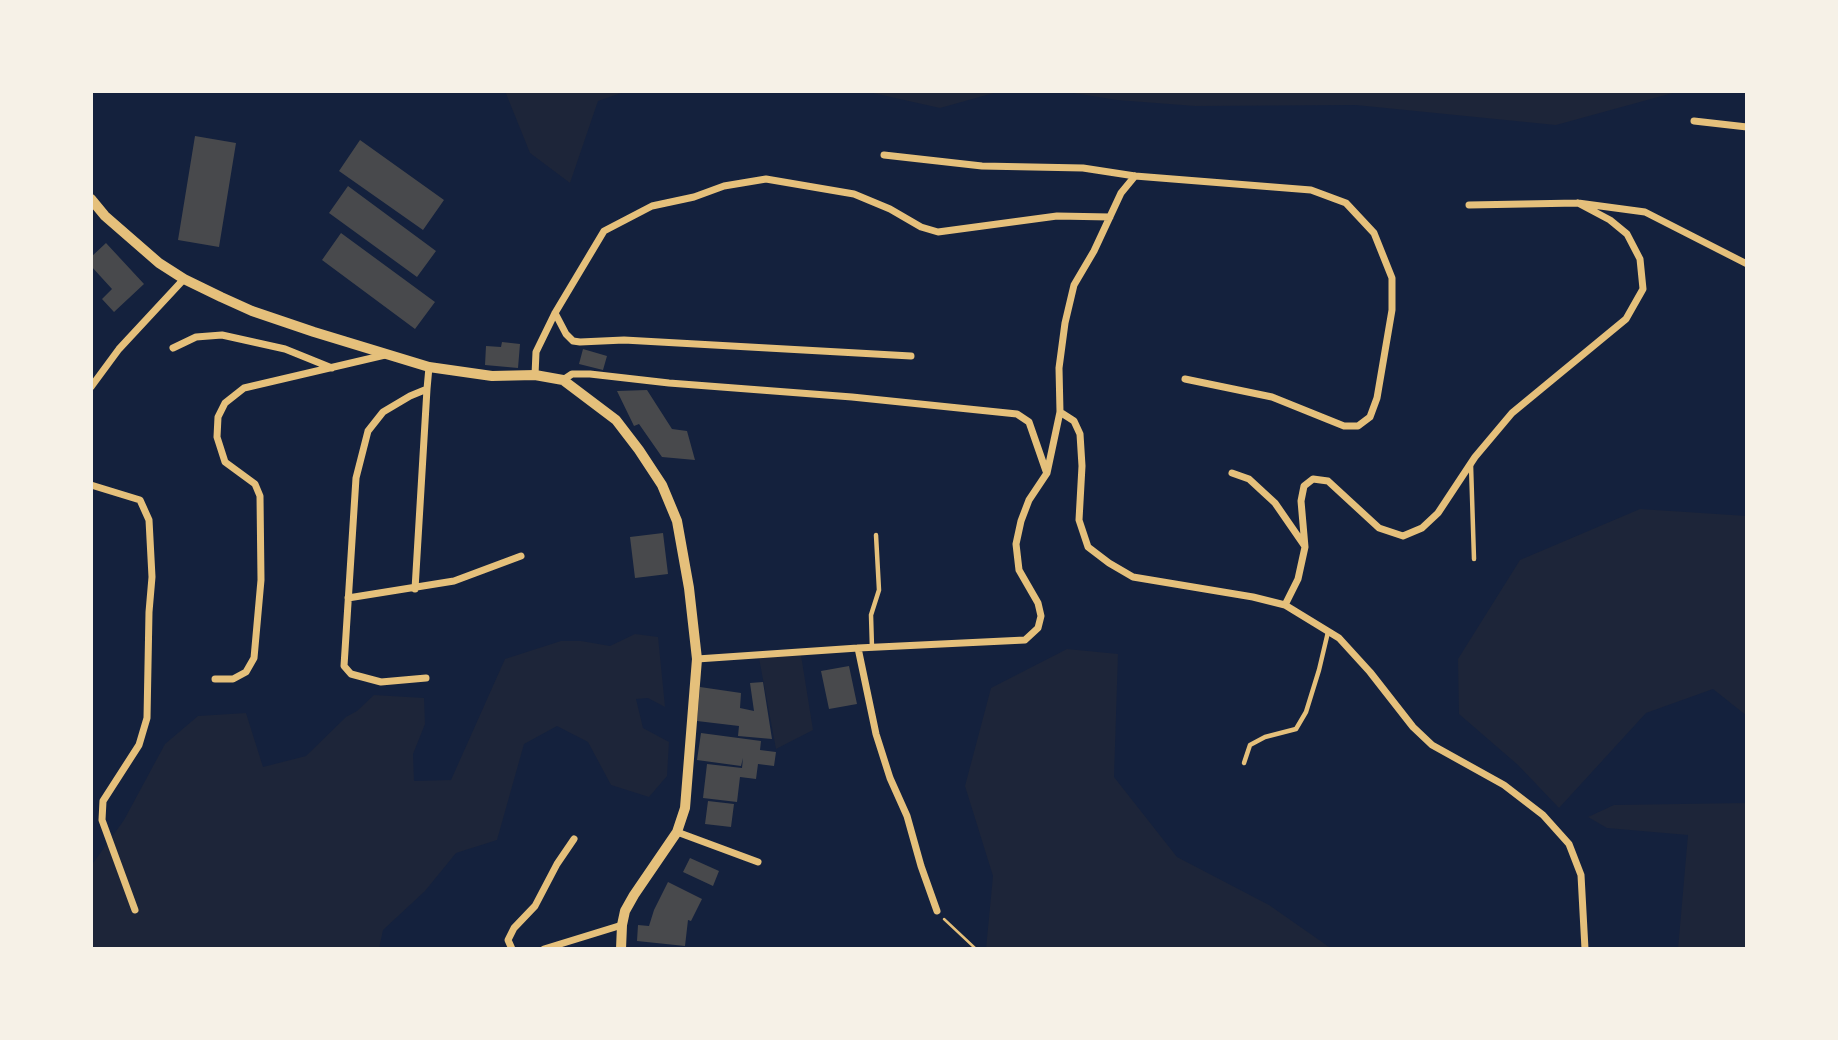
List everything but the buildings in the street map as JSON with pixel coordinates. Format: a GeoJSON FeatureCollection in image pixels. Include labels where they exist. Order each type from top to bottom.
{"type":"FeatureCollection","features":[{"type":"Feature","properties":{"kind":"street"},"geometry":{"type":"LineString","coordinates":[[1694,121],[1747,127]]}},
{"type":"Feature","properties":{"kind":"street"},"geometry":{"type":"LineString","coordinates":[[884,155],[982,166],[1083,168],[1135,176],[1311,190],[1346,203],[1374,233],[1392,278],[1392,310],[1377,398],[1370,417],[1358,426],[1344,426],[1272,397],[1185,379]]}},
{"type":"Feature","properties":{"kind":"street"},"geometry":{"type":"LineString","coordinates":[[697,659],[1025,640],[1038,628],[1041,616],[1038,603],[1019,570],[1016,544],[1029,500],[1047,473],[1060,412],[1059,368],[1074,285],[1121,193],[1135,176]]}},
{"type":"Feature","properties":{"kind":"street"},"geometry":{"type":"LineString","coordinates":[[535,375],[536,352],[555,313],[604,231],[652,206],[694,197],[724,186],[766,179],[854,194],[890,209],[921,227],[938,232],[1056,216],[1110,217]]}},
{"type":"Feature","properties":{"kind":"street"},"geometry":{"type":"LineString","coordinates":[[91,201],[159,263],[184,279],[252,311],[429,367],[492,376],[535,375],[563,380],[616,420],[662,485],[677,521],[684,550],[697,659],[685,808],[677,832],[634,895],[622,925],[621,949]]}},
{"type":"Feature","properties":{"kind":"street"},"geometry":{"type":"LineString","coordinates":[[1469,205],[1578,203],[1645,212],[1747,264]]}},
{"type":"Feature","properties":{"kind":"street"},"geometry":{"type":"LineString","coordinates":[[1285,605],[1298,579],[1305,547],[1301,501],[1304,486],[1313,479],[1328,481],[1379,528],[1403,536],[1422,528],[1438,513],[1471,464],[1512,412],[1626,319],[1643,289],[1640,259],[1627,234],[1610,220],[1578,203]]}},
{"type":"Feature","properties":{"kind":"street"},"geometry":{"type":"LineString","coordinates":[[91,387],[119,349],[184,279]]}},
{"type":"Feature","properties":{"kind":"street"},"geometry":{"type":"LineString","coordinates":[[555,313],[566,334],[573,341],[580,342],[624,340],[911,356]]}},
{"type":"Feature","properties":{"kind":"street"},"geometry":{"type":"LineString","coordinates":[[173,348],[196,337],[222,335],[285,349],[333,368]]}},
{"type":"Feature","properties":{"kind":"street"},"geometry":{"type":"LineString","coordinates":[[215,679],[233,679],[246,672],[254,658],[261,580],[260,496],[255,484],[225,462],[217,437],[218,417],[225,403],[244,388],[385,355]]}},
{"type":"Feature","properties":{"kind":"street"},"geometry":{"type":"LineString","coordinates":[[415,589],[429,367]]}},
{"type":"Feature","properties":{"kind":"street"},"geometry":{"type":"LineString","coordinates":[[563,380],[572,374],[590,374],[1017,414],[1029,422],[1047,473]]}},
{"type":"Feature","properties":{"kind":"street"},"geometry":{"type":"LineString","coordinates":[[426,678],[381,682],[352,674],[344,666],[356,478],[368,431],[383,412],[427,389]]}},
{"type":"Feature","properties":{"kind":"street"},"geometry":{"type":"LineString","coordinates":[[1060,412],[1073,421],[1080,434],[1079,520],[1088,547],[1133,577],[1285,605],[1339,639],[1413,727],[1432,745],[1504,785],[1543,816],[1569,844],[1581,875],[1585,949]]}},
{"type":"Feature","properties":{"kind":"street"},"geometry":{"type":"LineString","coordinates":[[1232,473],[1249,479],[1275,503],[1305,547]]}},
{"type":"Feature","properties":{"kind":"street"},"geometry":{"type":"LineString","coordinates":[[91,485],[140,500],[149,520],[152,577],[147,718],[139,746],[103,801],[102,820],[135,910]]}},
{"type":"Feature","properties":{"kind":"street"},"geometry":{"type":"LineString","coordinates":[[348,598],[454,581],[521,556]]}},
{"type":"Feature","properties":{"kind":"street"},"geometry":{"type":"LineString","coordinates":[[858,648],[876,734],[890,778],[907,816],[937,911]]}},
{"type":"Feature","properties":{"kind":"street"},"geometry":{"type":"LineString","coordinates":[[677,832],[758,862]]}},
{"type":"Feature","properties":{"kind":"street"},"geometry":{"type":"LineString","coordinates":[[512,949],[508,940],[514,928],[535,906],[557,864],[574,839]]}},
{"type":"Feature","properties":{"kind":"street"},"geometry":{"type":"LineString","coordinates":[[544,949],[622,925]]}},
{"type":"Feature","properties":{"kind":"lane"},"geometry":{"type":"LineString","coordinates":[[1471,464],[1474,559]]}},
{"type":"Feature","properties":{"kind":"lane"},"geometry":{"type":"LineString","coordinates":[[872,648],[871,615],[879,590],[876,535]]}},
{"type":"Feature","properties":{"kind":"lane"},"geometry":{"type":"LineString","coordinates":[[1244,763],[1250,746],[1265,737],[1296,729],[1306,712],[1320,670],[1328,632]]}},
{"type":"Feature","properties":{"kind":"path"},"geometry":{"type":"LineString","coordinates":[[937,911],[976,949]]}},
{"type":"Feature","properties":{"kind":"shaded area"},"geometry":{"type":"Polygon","coordinates":[[[505,91],[627,91],[598,101],[570,183],[530,153],[505,91]]]}},
{"type":"Feature","properties":{"kind":"shaded area"},"geometry":{"type":"Polygon","coordinates":[[[864,91],[1001,91],[940,108],[864,91]]]}},
{"type":"Feature","properties":{"kind":"shaded area"},"geometry":{"type":"Polygon","coordinates":[[[1061,91],[1680,91],[1556,125],[1356,105],[1195,106],[1117,100],[1061,91]]]}},
{"type":"Feature","properties":{"kind":"shaded area"},"geometry":{"type":"Polygon","coordinates":[[[1640,509],[1747,516],[1747,716],[1713,689],[1646,713],[1559,808],[1518,765],[1459,714],[1458,659],[1520,560],[1640,509]]]}},
{"type":"Feature","properties":{"kind":"shaded area"},"geometry":{"type":"Polygon","coordinates":[[[635,634],[658,637],[665,707],[648,698],[636,699],[643,728],[669,742],[667,776],[649,797],[611,785],[588,742],[557,726],[524,744],[497,840],[456,853],[425,891],[383,930],[379,949],[91,949],[91,866],[124,820],[165,744],[198,716],[246,713],[263,767],[306,756],[346,717],[374,695],[424,698],[425,724],[413,754],[414,781],[451,780],[505,659],[561,641],[610,646],[635,634]]]}},
{"type":"Feature","properties":{"kind":"shaded area"},"geometry":{"type":"Polygon","coordinates":[[[1067,649],[1118,654],[1114,777],[1177,857],[1269,905],[1332,949],[986,949],[993,876],[965,786],[991,688],[1067,649]]]}},
{"type":"Feature","properties":{"kind":"shaded area"},"geometry":{"type":"Polygon","coordinates":[[[801,655],[813,730],[776,749],[759,658],[801,655]]]}},
{"type":"Feature","properties":{"kind":"shaded area"},"geometry":{"type":"Polygon","coordinates":[[[1747,803],[1747,949],[1678,949],[1688,835],[1607,828],[1588,817],[1614,805],[1747,803]]]}}]}
